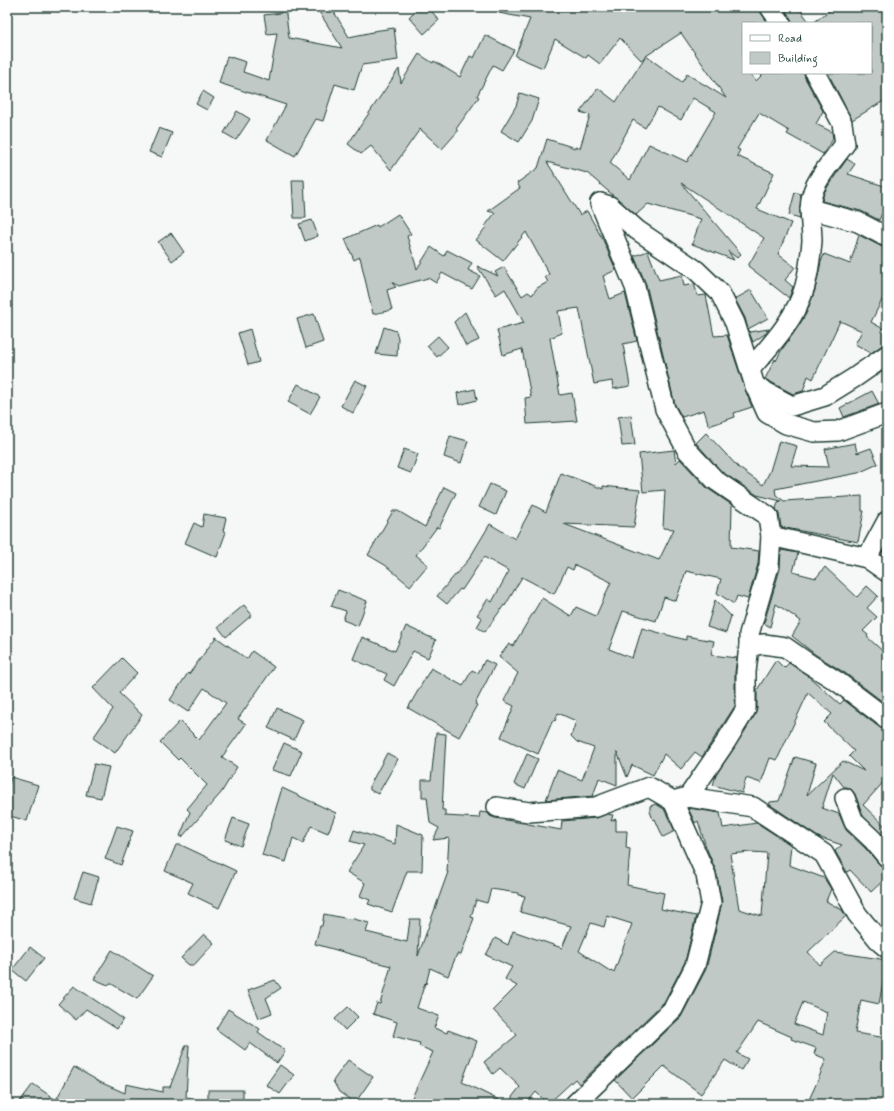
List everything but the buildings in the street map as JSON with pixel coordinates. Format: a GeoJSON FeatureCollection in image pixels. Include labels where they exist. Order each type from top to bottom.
{"type":"FeatureCollection","features":[{"type":"Feature","properties":{"kind":"street"},"geometry":{"type":"LineString","coordinates":[[770,7],[780,22]]}},
{"type":"Feature","properties":{"kind":"street"},"geometry":{"type":"LineString","coordinates":[[753,378],[794,313],[805,286],[812,241],[810,209],[814,190],[827,166],[845,144],[842,123],[816,74]]}},
{"type":"Feature","properties":{"kind":"street"},"geometry":{"type":"LineString","coordinates":[[680,799],[725,743],[746,709],[746,672],[750,646],[749,634],[769,566],[771,536],[768,516],[715,480],[687,450],[665,409],[634,288],[600,203],[610,206],[637,230],[696,270],[720,293],[735,323],[753,378],[767,413],[786,424],[814,432],[838,431],[887,413]]}},
{"type":"Feature","properties":{"kind":"street"},"geometry":{"type":"LineString","coordinates":[[810,209],[858,222],[887,237]]}},
{"type":"Feature","properties":{"kind":"street"},"geometry":{"type":"LineString","coordinates":[[753,378],[792,406],[825,396],[887,355]]}},
{"type":"Feature","properties":{"kind":"street"},"geometry":{"type":"LineString","coordinates":[[867,558],[887,521]]}},
{"type":"Feature","properties":{"kind":"street"},"geometry":{"type":"LineString","coordinates":[[771,536],[867,558],[887,572]]}},
{"type":"Feature","properties":{"kind":"street"},"geometry":{"type":"LineString","coordinates":[[750,646],[764,644],[785,647],[838,682],[887,718]]}},
{"type":"Feature","properties":{"kind":"street"},"geometry":{"type":"LineString","coordinates":[[497,807],[529,812],[596,807],[649,787],[680,799],[753,807],[824,854],[857,914],[887,948]]}},
{"type":"Feature","properties":{"kind":"street"},"geometry":{"type":"LineString","coordinates":[[845,798],[854,822],[873,840],[887,857]]}},
{"type":"Feature","properties":{"kind":"street"},"geometry":{"type":"LineString","coordinates":[[575,1104],[673,1009],[695,966],[711,903],[706,875],[680,799]]}}]}
